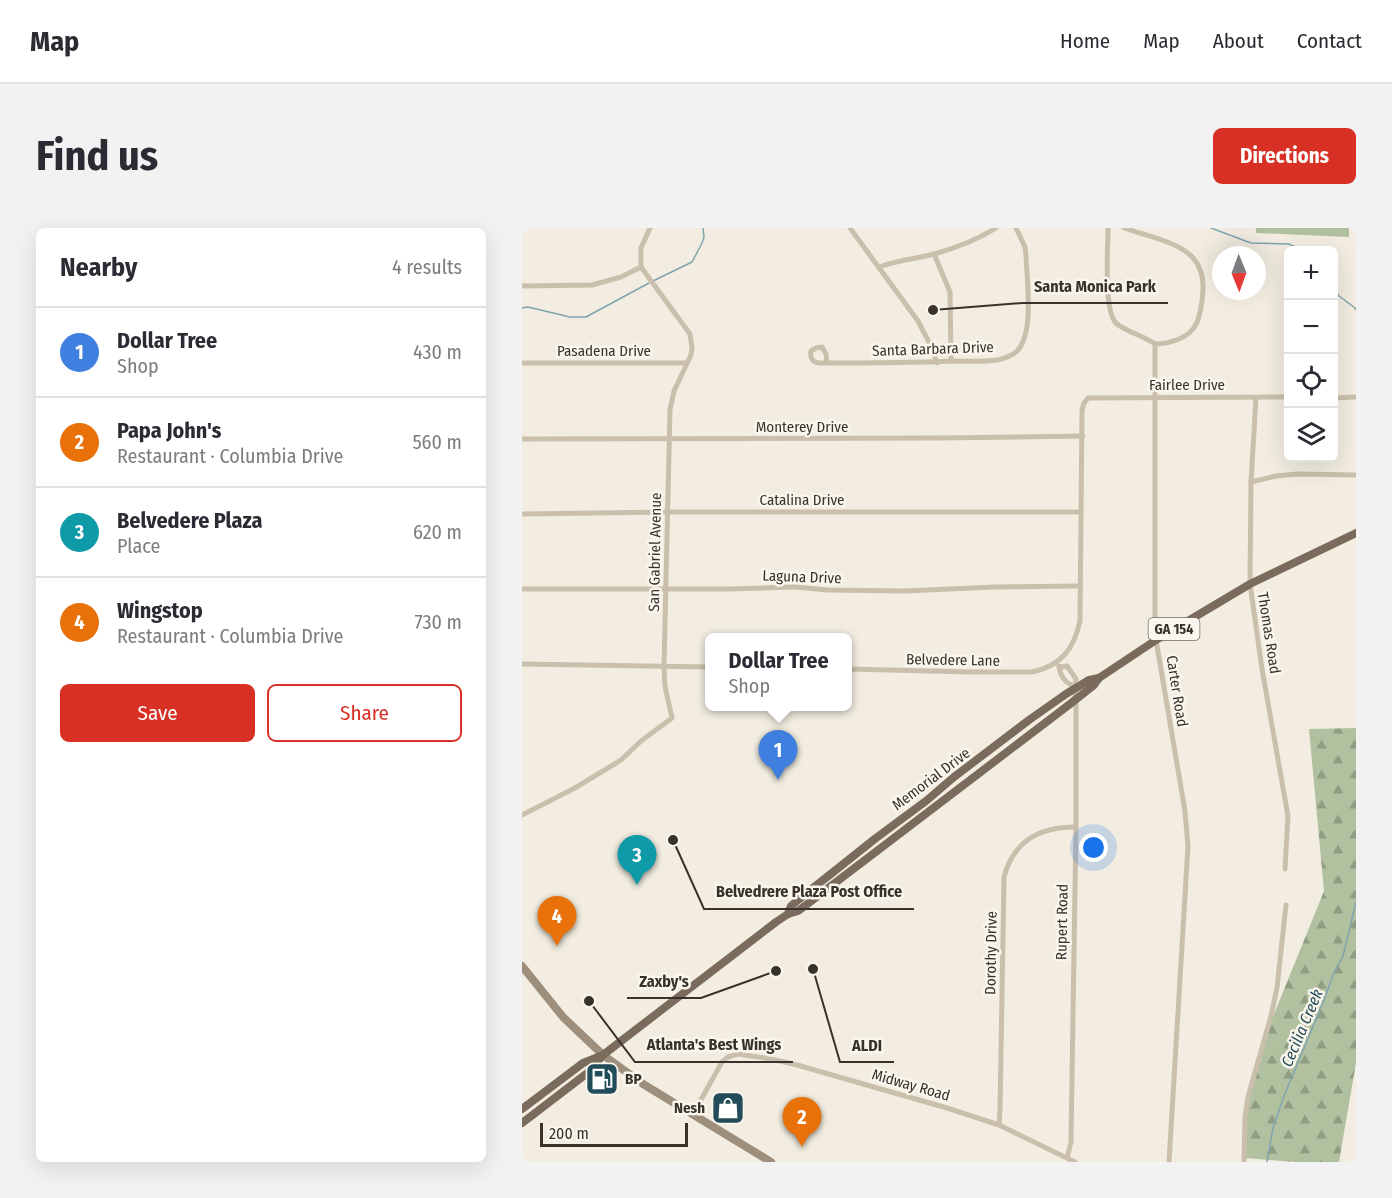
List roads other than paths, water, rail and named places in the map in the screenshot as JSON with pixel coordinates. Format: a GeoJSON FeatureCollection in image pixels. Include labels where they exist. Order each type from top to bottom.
{"type":"FeatureCollection","features":[{"type":"Feature","properties":{"kind":"main road","name":"Memorial Drive"},"geometry":{"type":"LineString","coordinates":[[522,1124],[590,1071],[603,1055],[788,914],[806,906],[1094,685],[1099,678],[1156,640],[1250,584],[1356,533]]}},
{"type":"Feature","properties":{"kind":"main road","name":"Memorial Drive"},"geometry":{"type":"LineString","coordinates":[[788,914],[791,906],[860,850],[1029,720],[1075,687],[1099,678]]}},
{"type":"Feature","properties":{"kind":"main road"},"geometry":{"type":"LineString","coordinates":[[522,966],[563,1017],[603,1055],[643,1084],[771,1162]]}},
{"type":"Feature","properties":{"kind":"main road","name":"Memorial Drive"},"geometry":{"type":"LineString","coordinates":[[522,1109],[583,1063],[603,1055]]}},
{"type":"Feature","properties":{"kind":"street"},"geometry":{"type":"LineString","coordinates":[[522,286],[592,285],[621,277],[642,267],[641,248],[650,228]]}},
{"type":"Feature","properties":{"kind":"street"},"geometry":{"type":"LineString","coordinates":[[850,228],[918,321],[937,363]]}},
{"type":"Feature","properties":{"kind":"street"},"geometry":{"type":"LineString","coordinates":[[879,267],[892,262],[934,254],[978,239],[996,228]]}},
{"type":"Feature","properties":{"kind":"street","name":"Santa Barbara Drive"},"geometry":{"type":"LineString","coordinates":[[827,363],[982,362],[1006,358],[1017,353],[1023,343],[1028,320],[1025,247],[1016,228]]}},
{"type":"Feature","properties":{"kind":"street"},"geometry":{"type":"LineString","coordinates":[[1108,228],[1109,306],[1116,324],[1155,344],[1163,344],[1183,337],[1192,331],[1197,323],[1202,303],[1201,271],[1190,255],[1181,248],[1124,228]]}},
{"type":"Feature","properties":{"kind":"street"},"geometry":{"type":"LineString","coordinates":[[934,254],[950,292],[951,361]]}},
{"type":"Feature","properties":{"kind":"street","name":"San Gabriel Avenue"},"geometry":{"type":"LineString","coordinates":[[522,815],[575,788],[621,760],[641,741],[672,718],[665,686],[664,666],[670,410],[674,391],[692,348],[690,334],[642,267]]}},
{"type":"Feature","properties":{"kind":"street","name":"Carter Road"},"geometry":{"type":"LineString","coordinates":[[1155,344],[1156,640],[1185,811],[1188,846],[1169,1162]]}},
{"type":"Feature","properties":{"kind":"street","name":"Pasadena Drive"},"geometry":{"type":"LineString","coordinates":[[522,363],[687,363]]}},
{"type":"Feature","properties":{"kind":"street","name":"Fairlee Drive"},"geometry":{"type":"LineString","coordinates":[[1083,436],[1082,410],[1085,399],[1092,397],[1284,397]]}},
{"type":"Feature","properties":{"kind":"street"},"geometry":{"type":"LineString","coordinates":[[1338,398],[1356,397]]}},
{"type":"Feature","properties":{"kind":"street","name":"Thomas Road"},"geometry":{"type":"LineString","coordinates":[[1256,398],[1251,482],[1250,584],[1262,669],[1288,816],[1285,869]]}},
{"type":"Feature","properties":{"kind":"street"},"geometry":{"type":"LineString","coordinates":[[1057,665],[1077,638],[1080,621],[1083,436]]}},
{"type":"Feature","properties":{"kind":"street","name":"Monterey Drive"},"geometry":{"type":"LineString","coordinates":[[522,439],[1083,436]]}},
{"type":"Feature","properties":{"kind":"street"},"geometry":{"type":"LineString","coordinates":[[1251,482],[1276,476],[1356,475]]}},
{"type":"Feature","properties":{"kind":"street","name":"Catalina Drive"},"geometry":{"type":"LineString","coordinates":[[522,514],[1081,512]]}},
{"type":"Feature","properties":{"kind":"street","name":"Laguna Drive"},"geometry":{"type":"LineString","coordinates":[[522,589],[795,587],[905,591],[1080,586]]}},
{"type":"Feature","properties":{"kind":"street"},"geometry":{"type":"LineString","coordinates":[[522,664],[705,667]]}},
{"type":"Feature","properties":{"kind":"street"},"geometry":{"type":"LineString","coordinates":[[1057,665],[1067,666],[1076,679],[1075,687],[1067,683],[1057,665]]}},
{"type":"Feature","properties":{"kind":"street","name":"Belvedere Lane"},"geometry":{"type":"LineString","coordinates":[[852,669],[1023,673],[1057,665]]}},
{"type":"Feature","properties":{"kind":"street","name":"Rupert Road"},"geometry":{"type":"LineString","coordinates":[[1067,1158],[1071,1142],[1076,827],[1075,687]]}},
{"type":"Feature","properties":{"kind":"street","name":"Dorothy Drive"},"geometry":{"type":"LineString","coordinates":[[999,1125],[1004,877],[1012,856],[1022,843],[1046,831],[1062,827],[1076,827]]}},
{"type":"Feature","properties":{"kind":"street"},"geometry":{"type":"LineString","coordinates":[[1244,1162],[1245,1116],[1248,1097],[1274,1007],[1286,905]]}},
{"type":"Feature","properties":{"kind":"street","name":"Midway Road"},"geometry":{"type":"LineString","coordinates":[[693,1114],[722,1062],[738,1054],[796,1065],[947,1108],[999,1125],[1075,1162]]}},
{"type":"Feature","properties":{"kind":"waterway"},"geometry":{"type":"LineString","coordinates":[[653,281],[692,262],[704,237],[703,228]]}},
{"type":"Feature","properties":{"kind":"waterway"},"geometry":{"type":"LineString","coordinates":[[1211,228],[1251,243],[1293,246]]}},
{"type":"Feature","properties":{"kind":"waterway"},"geometry":{"type":"LineString","coordinates":[[522,308],[528,307],[570,317],[586,317],[649,283]]}},
{"type":"Feature","properties":{"kind":"waterway"},"geometry":{"type":"LineString","coordinates":[[1338,294],[1356,310]]}},
{"type":"Feature","properties":{"kind":"waterway","name":"Cecilia Creek"},"geometry":{"type":"LineString","coordinates":[[1267,1162],[1273,1128],[1333,975],[1343,956],[1356,902]]}},
{"type":"Feature","properties":{"kind":"place","name":"Santa Monica Park"},"geometry":{"type":"Point","coordinates":[933,310]}},
{"type":"Feature","properties":{"kind":"place","name":"Dollar Tree"},"geometry":{"type":"Point","coordinates":[778,780]}},
{"type":"Feature","properties":{"kind":"place","name":"Belvedrere Plaza Post Office"},"geometry":{"type":"Point","coordinates":[673,840]}},
{"type":"Feature","properties":{"kind":"place","name":"Belvedere Plaza"},"geometry":{"type":"Point","coordinates":[637,885]}},
{"type":"Feature","properties":{"kind":"place","name":"Wingstop"},"geometry":{"type":"Point","coordinates":[557,946]}},
{"type":"Feature","properties":{"kind":"place","name":"ALDI"},"geometry":{"type":"Point","coordinates":[813,969]}},
{"type":"Feature","properties":{"kind":"place","name":"Zaxby's"},"geometry":{"type":"Point","coordinates":[776,971]}},
{"type":"Feature","properties":{"kind":"place","name":"Atlanta's Best Wings"},"geometry":{"type":"Point","coordinates":[589,1001]}},
{"type":"Feature","properties":{"kind":"place","name":"BP"},"geometry":{"type":"Point","coordinates":[602,1079]}},
{"type":"Feature","properties":{"kind":"place","name":"Nesh"},"geometry":{"type":"Point","coordinates":[728,1108]}},
{"type":"Feature","properties":{"kind":"place","name":"Papa John's"},"geometry":{"type":"Point","coordinates":[802,1147]}}]}
